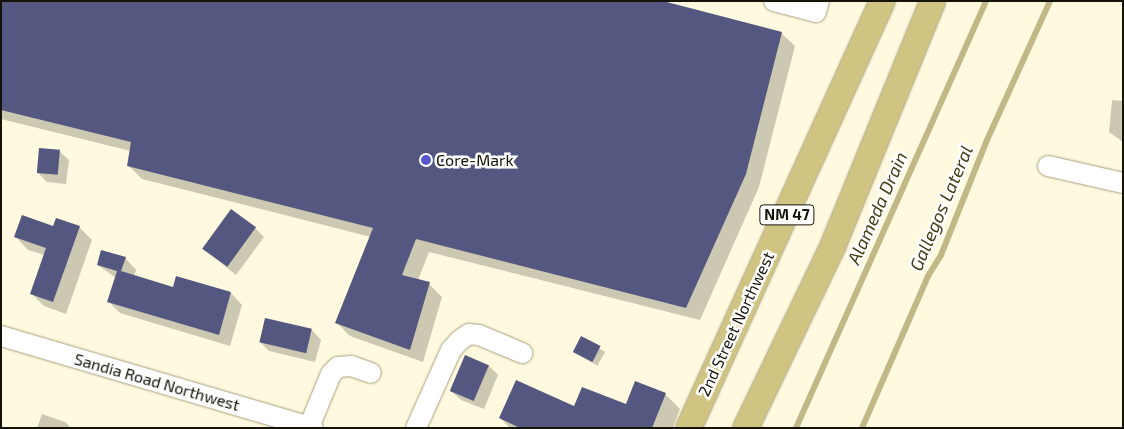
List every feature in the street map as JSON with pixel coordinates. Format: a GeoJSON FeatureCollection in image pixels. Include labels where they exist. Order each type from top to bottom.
{"type":"FeatureCollection","features":[{"type":"Feature","properties":{"kind":"main road","name":"2nd Street Northwest"},"geometry":{"type":"LineString","coordinates":[[688,428],[882,1]]}},
{"type":"Feature","properties":{"kind":"main road","name":"NM 47"},"geometry":{"type":"LineString","coordinates":[[744,428],[833,244],[932,1]]}},
{"type":"Feature","properties":{"kind":"street"},"geometry":{"type":"LineString","coordinates":[[774,1],[816,12],[819,1]]}},
{"type":"Feature","properties":{"kind":"street"},"geometry":{"type":"LineString","coordinates":[[1048,166],[1123,183]]}},
{"type":"Feature","properties":{"kind":"street"},"geometry":{"type":"LineString","coordinates":[[416,428],[447,358],[460,340],[469,334],[479,335],[522,353]]}},
{"type":"Feature","properties":{"kind":"street","name":"Sandia Road Northwest"},"geometry":{"type":"LineString","coordinates":[[1,336],[311,427]]}},
{"type":"Feature","properties":{"kind":"street"},"geometry":{"type":"LineString","coordinates":[[311,427],[331,374],[338,367],[351,366],[370,373]]}},
{"type":"Feature","properties":{"kind":"building","name":"Core-Mark"},"geometry":{"type":"Polygon","coordinates":[[[1,1],[663,1],[782,32],[746,174],[686,308],[416,239],[402,275],[430,282],[410,350],[335,323],[373,228],[127,166],[131,142],[1,110],[1,1]]]}},
{"type":"Feature","properties":{"kind":"building"},"geometry":{"type":"Polygon","coordinates":[[[39,148],[60,150],[58,175],[37,173],[39,148]]]}},
{"type":"Feature","properties":{"kind":"building"},"geometry":{"type":"Polygon","coordinates":[[[231,209],[256,227],[227,267],[202,249],[231,209]]]}},
{"type":"Feature","properties":{"kind":"building"},"geometry":{"type":"Polygon","coordinates":[[[22,215],[53,226],[56,218],[80,226],[53,302],[30,294],[46,248],[14,237],[22,215]]]}},
{"type":"Feature","properties":{"kind":"building"},"geometry":{"type":"Polygon","coordinates":[[[101,250],[126,257],[121,271],[173,287],[176,276],[231,292],[219,335],[107,302],[117,271],[97,265],[101,250]]]}},
{"type":"Feature","properties":{"kind":"building"},"geometry":{"type":"Polygon","coordinates":[[[265,318],[312,329],[306,353],[259,342],[265,318]]]}},
{"type":"Feature","properties":{"kind":"building"},"geometry":{"type":"Polygon","coordinates":[[[581,336],[601,346],[592,362],[573,352],[581,336]]]}},
{"type":"Feature","properties":{"kind":"building"},"geometry":{"type":"Polygon","coordinates":[[[465,355],[489,365],[474,401],[450,391],[465,355]]]}},
{"type":"Feature","properties":{"kind":"building"},"geometry":{"type":"Polygon","coordinates":[[[516,380],[574,406],[582,387],[626,404],[635,381],[666,393],[652,428],[520,428],[499,418],[516,380]]]}},
{"type":"Feature","properties":{"kind":"waterway","name":"Alameda Drain"},"geometry":{"type":"LineString","coordinates":[[796,428],[986,1]]}},
{"type":"Feature","properties":{"kind":"waterway","name":"Gallegos Lateral"},"geometry":{"type":"LineString","coordinates":[[862,428],[928,276],[941,255],[987,140],[1050,1]]}},
{"type":"Feature","properties":{"kind":"place","name":"Core-Mark"},"geometry":{"type":"Point","coordinates":[426,160]}}]}
